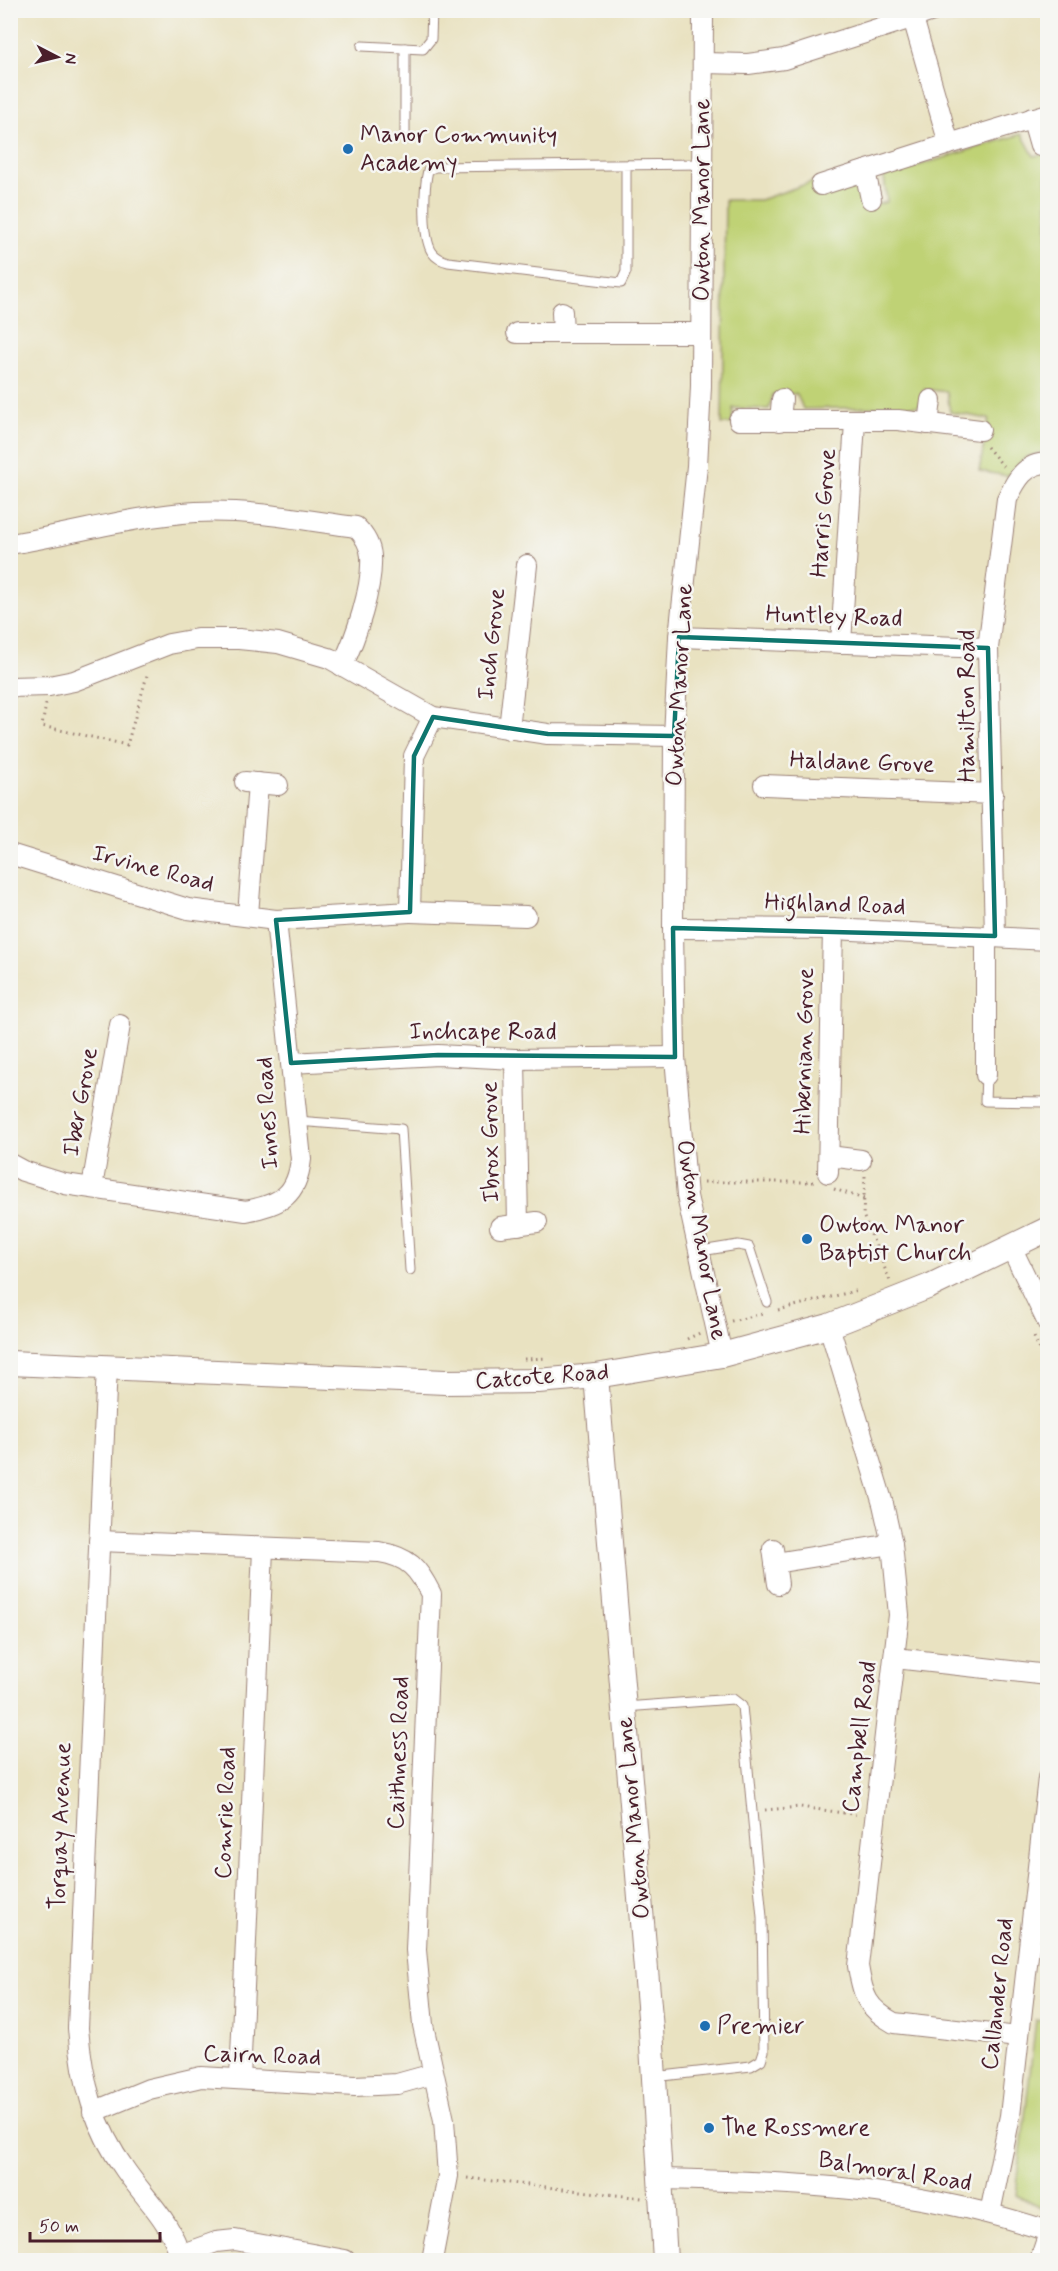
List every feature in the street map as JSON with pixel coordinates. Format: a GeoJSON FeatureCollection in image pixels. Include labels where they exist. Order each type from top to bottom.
{"type":"FeatureCollection","features":[{"type":"Feature","properties":{"kind":"street","name":"Owton Manor Lane"},"geometry":{"type":"LineString","coordinates":[[703,10],[701,333],[697,466],[679,637],[674,736],[673,928],[675,1057],[686,1182],[722,1355]]}},
{"type":"Feature","properties":{"kind":"street"},"geometry":{"type":"LineString","coordinates":[[703,63],[748,64],[784,59],[936,10]]}},
{"type":"Feature","properties":{"kind":"street"},"geometry":{"type":"LineString","coordinates":[[913,18],[949,144]]}},
{"type":"Feature","properties":{"kind":"street"},"geometry":{"type":"LineString","coordinates":[[821,185],[1040,116],[1040,146]]}},
{"type":"Feature","properties":{"kind":"street"},"geometry":{"type":"LineString","coordinates":[[866,171],[871,199]]}},
{"type":"Feature","properties":{"kind":"street"},"geometry":{"type":"LineString","coordinates":[[562,312],[563,333]]}},
{"type":"Feature","properties":{"kind":"street"},"geometry":{"type":"LineString","coordinates":[[517,333],[701,333]]}},
{"type":"Feature","properties":{"kind":"street"},"geometry":{"type":"LineString","coordinates":[[780,421],[782,399]]}},
{"type":"Feature","properties":{"kind":"street"},"geometry":{"type":"LineString","coordinates":[[928,424],[931,400]]}},
{"type":"Feature","properties":{"kind":"street"},"geometry":{"type":"LineString","coordinates":[[739,420],[855,422],[879,420],[976,430]]}},
{"type":"Feature","properties":{"kind":"street","name":"Harris Grove"},"geometry":{"type":"LineString","coordinates":[[841,643],[855,422]]}},
{"type":"Feature","properties":{"kind":"street"},"geometry":{"type":"LineString","coordinates":[[1016,480],[1026,469],[1039,463],[1047,463]]}},
{"type":"Feature","properties":{"kind":"street","name":"Hamilton Road"},"geometry":{"type":"LineString","coordinates":[[990,936],[993,794],[988,648],[1007,499],[1016,480]]}},
{"type":"Feature","properties":{"kind":"street"},"geometry":{"type":"LineString","coordinates":[[10,544],[149,516],[198,512],[244,512],[356,527],[368,543],[371,557],[359,627],[342,666]]}},
{"type":"Feature","properties":{"kind":"street","name":"Inch Grove"},"geometry":{"type":"LineString","coordinates":[[509,729],[527,565]]}},
{"type":"Feature","properties":{"kind":"street","name":"Huntley Road"},"geometry":{"type":"LineString","coordinates":[[679,637],[988,648]]}},
{"type":"Feature","properties":{"kind":"street"},"geometry":{"type":"LineString","coordinates":[[10,687],[49,686],[74,681],[153,650],[197,639],[239,639],[278,643],[329,658],[433,717],[548,735],[674,736]]}},
{"type":"Feature","properties":{"kind":"street"},"geometry":{"type":"LineString","coordinates":[[410,912],[414,756],[433,717]]}},
{"type":"Feature","properties":{"kind":"street"},"geometry":{"type":"LineString","coordinates":[[248,915],[251,783],[278,785]]}},
{"type":"Feature","properties":{"kind":"street","name":"Haldane Grove"},"geometry":{"type":"LineString","coordinates":[[764,784],[993,794]]}},
{"type":"Feature","properties":{"kind":"street","name":"Irvine Road"},"geometry":{"type":"LineString","coordinates":[[12,860],[188,909],[276,920],[410,912],[526,916]]}},
{"type":"Feature","properties":{"kind":"street","name":"Innes Road"},"geometry":{"type":"LineString","coordinates":[[10,1164],[23,1171],[65,1184],[246,1210],[267,1207],[293,1190],[299,1175],[301,1159],[276,920]]}},
{"type":"Feature","properties":{"kind":"street","name":"Highland Road"},"geometry":{"type":"LineString","coordinates":[[673,928],[833,929],[1047,940]]}},
{"type":"Feature","properties":{"kind":"street","name":"Hibernian Grove"},"geometry":{"type":"LineString","coordinates":[[824,1174],[833,929]]}},
{"type":"Feature","properties":{"kind":"street"},"geometry":{"type":"LineString","coordinates":[[986,1076],[990,936]]}},
{"type":"Feature","properties":{"kind":"street","name":"Iber Grove"},"geometry":{"type":"LineString","coordinates":[[92,1187],[120,1025]]}},
{"type":"Feature","properties":{"kind":"street","name":"Inchcape Road"},"geometry":{"type":"LineString","coordinates":[[291,1064],[438,1055],[515,1059],[675,1057]]}},
{"type":"Feature","properties":{"kind":"street","name":"Ibrox Grove"},"geometry":{"type":"LineString","coordinates":[[515,1059],[518,1225]]}},
{"type":"Feature","properties":{"kind":"street"},"geometry":{"type":"LineString","coordinates":[[824,1174],[863,1165]]}},
{"type":"Feature","properties":{"kind":"street","name":"Catcote Road"},"geometry":{"type":"LineString","coordinates":[[10,1363],[445,1382],[537,1381],[596,1376],[722,1355],[829,1326],[930,1286],[1047,1229]]}},
{"type":"Feature","properties":{"kind":"street"},"geometry":{"type":"LineString","coordinates":[[1011,1247],[1047,1323]]}},
{"type":"Feature","properties":{"kind":"street","name":"Campbell Road"},"geometry":{"type":"LineString","coordinates":[[829,1326],[892,1544],[899,1615],[858,1966],[866,2001],[878,2014],[894,2023],[1018,2037]]}},
{"type":"Feature","properties":{"kind":"street","name":"Torquay Avenue"},"geometry":{"type":"LineString","coordinates":[[107,1366],[78,2028],[80,2061],[93,2112],[109,2146],[126,2172],[170,2227],[181,2258]]}},
{"type":"Feature","properties":{"kind":"street","name":"Owton Manor Lane"},"geometry":{"type":"LineString","coordinates":[[596,1376],[654,2077],[665,2260]]}},
{"type":"Feature","properties":{"kind":"street","name":"Caithness Road"},"geometry":{"type":"LineString","coordinates":[[99,1541],[388,1554],[400,1558],[420,1572],[431,1594],[416,1950],[418,1991],[444,2120],[448,2176],[432,2260]]}},
{"type":"Feature","properties":{"kind":"street"},"geometry":{"type":"LineString","coordinates":[[778,1584],[774,1556],[892,1544]]}},
{"type":"Feature","properties":{"kind":"street","name":"Comrie Road"},"geometry":{"type":"LineString","coordinates":[[240,2079],[263,1549]]}},
{"type":"Feature","properties":{"kind":"street"},"geometry":{"type":"LineString","coordinates":[[895,1658],[1047,1666]]}},
{"type":"Feature","properties":{"kind":"street","name":"Callander Road"},"geometry":{"type":"LineString","coordinates":[[990,2213],[1010,2116],[1047,1778]]}},
{"type":"Feature","properties":{"kind":"street","name":"Cairn Road"},"geometry":{"type":"LineString","coordinates":[[93,2112],[149,2089],[201,2077],[355,2086],[397,2084],[433,2074]]}},
{"type":"Feature","properties":{"kind":"street","name":"Balmoral Road"},"geometry":{"type":"LineString","coordinates":[[661,2179],[843,2186],[918,2197],[990,2213],[1047,2231]]}},
{"type":"Feature","properties":{"kind":"street"},"geometry":{"type":"LineString","coordinates":[[1040,2260],[1047,2236]]}},
{"type":"Feature","properties":{"kind":"street"},"geometry":{"type":"LineString","coordinates":[[181,2258],[216,2242],[235,2240],[345,2260]]}},
{"type":"Feature","properties":{"kind":"lane"},"geometry":{"type":"LineString","coordinates":[[362,46],[423,49],[429,44],[432,10]]}},
{"type":"Feature","properties":{"kind":"lane"},"geometry":{"type":"LineString","coordinates":[[405,48],[405,139]]}},
{"type":"Feature","properties":{"kind":"lane"},"geometry":{"type":"LineString","coordinates":[[626,165],[626,273],[621,283],[448,262],[433,253],[427,243],[425,182],[429,170],[435,167],[702,164]]}},
{"type":"Feature","properties":{"kind":"lane"},"geometry":{"type":"LineString","coordinates":[[986,1076],[985,1101],[1047,1102]]}},
{"type":"Feature","properties":{"kind":"lane"},"geometry":{"type":"LineString","coordinates":[[297,1121],[400,1129],[410,1270]]}},
{"type":"Feature","properties":{"kind":"lane"},"geometry":{"type":"LineString","coordinates":[[701,1251],[738,1245],[749,1247],[767,1302]]}},
{"type":"Feature","properties":{"kind":"lane"},"geometry":{"type":"LineString","coordinates":[[625,1707],[733,1699],[739,1701],[742,1706],[752,1811],[764,1975],[764,2050],[761,2060],[751,2066],[654,2077]]}},
{"type":"Feature","properties":{"kind":"path"},"geometry":{"type":"LineString","coordinates":[[976,430],[1016,480]]}},
{"type":"Feature","properties":{"kind":"path"},"geometry":{"type":"LineString","coordinates":[[49,686],[42,726],[127,745],[153,650]]}},
{"type":"Feature","properties":{"kind":"path"},"geometry":{"type":"LineString","coordinates":[[863,1165],[863,1215],[890,1283],[901,1280]]}},
{"type":"Feature","properties":{"kind":"path"},"geometry":{"type":"LineString","coordinates":[[686,1182],[824,1174],[864,1199]]}},
{"type":"Feature","properties":{"kind":"path"},"geometry":{"type":"LineString","coordinates":[[678,1342],[716,1325],[867,1288]]}},
{"type":"Feature","properties":{"kind":"path"},"geometry":{"type":"LineString","coordinates":[[518,1359],[554,1358]]}},
{"type":"Feature","properties":{"kind":"path"},"geometry":{"type":"LineString","coordinates":[[1047,1649],[1047,1666]]}},
{"type":"Feature","properties":{"kind":"path"},"geometry":{"type":"LineString","coordinates":[[752,1811],[800,1807],[876,1818]]}},
{"type":"Feature","properties":{"kind":"path"},"geometry":{"type":"LineString","coordinates":[[448,2176],[647,2199]]}},
{"type":"Feature","properties":{"kind":"highlighted area"},"geometry":{"type":"Polygon","coordinates":[[[679,637],[988,648],[995,936],[673,928],[675,1057],[438,1055],[291,1063],[276,920],[410,912],[414,756],[433,717],[548,734],[674,736],[679,637]]]}},
{"type":"Feature","properties":{"kind":"green space"},"geometry":{"type":"Polygon","coordinates":[[[1022,134],[1034,156],[1047,153],[1047,451],[1026,457],[1007,476],[979,471],[989,419],[950,412],[947,392],[924,389],[919,406],[803,409],[797,394],[773,394],[769,409],[733,408],[732,424],[722,424],[725,200],[760,200],[815,181],[821,194],[861,183],[870,206],[887,202],[884,176],[1022,134]]]}},
{"type":"Feature","properties":{"kind":"green space"},"geometry":{"type":"Polygon","coordinates":[[[1036,2020],[1047,2022],[1047,2211],[1016,2195],[1036,2020]]]}},
{"type":"Feature","properties":{"kind":"place","name":"Manor Community Academy"},"geometry":{"type":"Point","coordinates":[348,149]}},
{"type":"Feature","properties":{"kind":"place","name":"Owton Manor Baptist Church"},"geometry":{"type":"Point","coordinates":[807,1239]}},
{"type":"Feature","properties":{"kind":"place","name":"Premier"},"geometry":{"type":"Point","coordinates":[705,2026]}},
{"type":"Feature","properties":{"kind":"place","name":"The Rossmere"},"geometry":{"type":"Point","coordinates":[709,2128]}}]}
